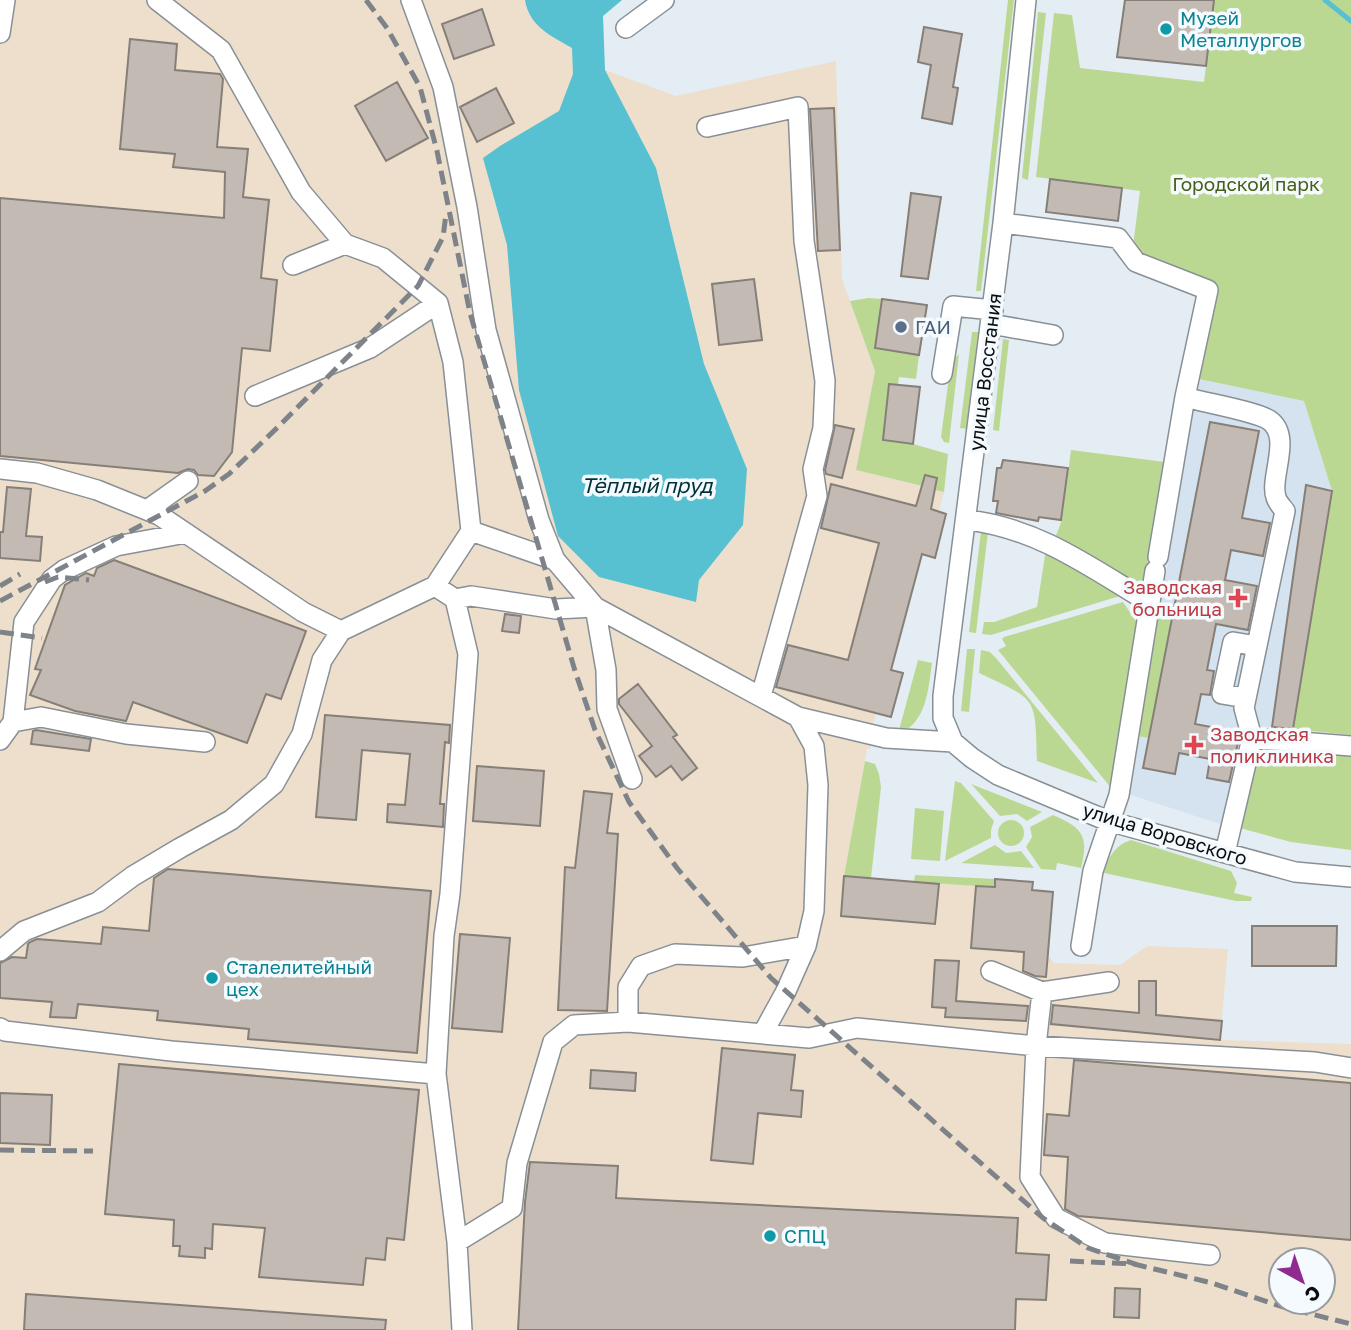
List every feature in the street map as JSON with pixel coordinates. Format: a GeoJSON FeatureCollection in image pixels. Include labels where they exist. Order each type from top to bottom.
{"type":"FeatureCollection","features":[{"type":"Feature","properties":{"kind":"street"},"geometry":{"type":"LineString","coordinates":[[0,951],[24,931],[97,902],[145,869],[231,820],[274,784],[302,734],[322,660],[341,631],[435,586],[471,531],[453,362],[438,303],[383,258],[345,244],[301,192],[221,50],[156,0]]}},
{"type":"Feature","properties":{"kind":"street"},"geometry":{"type":"LineString","coordinates":[[411,0],[443,87],[467,207],[486,330],[540,520],[555,559],[596,607],[798,717],[886,738],[953,742]]}},
{"type":"Feature","properties":{"kind":"street"},"geometry":{"type":"LineString","coordinates":[[626,28],[664,0]]}},
{"type":"Feature","properties":{"kind":"street","name":"улица Восстания"},"geometry":{"type":"LineString","coordinates":[[953,742],[943,719],[943,696],[992,317],[1026,0]]}},
{"type":"Feature","properties":{"kind":"street"},"geometry":{"type":"LineString","coordinates":[[0,33],[3,2]]}},
{"type":"Feature","properties":{"kind":"street"},"geometry":{"type":"LineString","coordinates":[[707,127],[798,107],[804,242],[825,382],[823,428],[813,469],[817,496],[761,696]]}},
{"type":"Feature","properties":{"kind":"street"},"geometry":{"type":"LineString","coordinates":[[1003,223],[1118,238],[1136,262],[1208,290],[1185,397],[1119,794],[1093,871],[1081,946]]}},
{"type":"Feature","properties":{"kind":"street"},"geometry":{"type":"LineString","coordinates":[[293,265],[345,244]]}},
{"type":"Feature","properties":{"kind":"street"},"geometry":{"type":"LineString","coordinates":[[256,396],[370,348],[438,303]]}},
{"type":"Feature","properties":{"kind":"street"},"geometry":{"type":"LineString","coordinates":[[942,374],[953,306],[1053,335]]}},
{"type":"Feature","properties":{"kind":"street"},"geometry":{"type":"LineString","coordinates":[[1185,397],[1269,420],[1278,429],[1280,450],[1275,496],[1285,511],[1244,708],[1252,738],[1225,853]]}},
{"type":"Feature","properties":{"kind":"street"},"geometry":{"type":"LineString","coordinates":[[0,469],[37,473],[97,490],[159,515],[303,612],[341,631]]}},
{"type":"Feature","properties":{"kind":"street"},"geometry":{"type":"LineString","coordinates":[[147,510],[188,481]]}},
{"type":"Feature","properties":{"kind":"street"},"geometry":{"type":"LineString","coordinates":[[967,520],[990,523],[1051,543],[1150,603]]}},
{"type":"Feature","properties":{"kind":"street"},"geometry":{"type":"LineString","coordinates":[[471,531],[555,559]]}},
{"type":"Feature","properties":{"kind":"street"},"geometry":{"type":"LineString","coordinates":[[0,740],[13,722],[23,622],[52,579],[64,570],[117,546],[186,533]]}},
{"type":"Feature","properties":{"kind":"street"},"geometry":{"type":"LineString","coordinates":[[435,586],[455,598],[471,596],[556,609],[596,607]]}},
{"type":"Feature","properties":{"kind":"street"},"geometry":{"type":"LineString","coordinates":[[455,598],[468,654],[450,894],[444,936],[436,1074],[457,1242],[462,1330]]}},
{"type":"Feature","properties":{"kind":"street"},"geometry":{"type":"LineString","coordinates":[[596,607],[606,670],[607,709],[632,779]]}},
{"type":"Feature","properties":{"kind":"street"},"geometry":{"type":"LineString","coordinates":[[13,722],[41,717],[126,734],[205,742]]}},
{"type":"Feature","properties":{"kind":"street"},"geometry":{"type":"LineString","coordinates":[[763,1033],[806,946],[814,911],[818,785],[814,746],[798,717]]}},
{"type":"Feature","properties":{"kind":"street"},"geometry":{"type":"LineString","coordinates":[[1252,738],[1351,746]]}},
{"type":"Feature","properties":{"kind":"street","name":"улица Воровского"},"geometry":{"type":"LineString","coordinates":[[953,742],[998,775],[1108,821],[1295,872],[1351,877]]}},
{"type":"Feature","properties":{"kind":"street"},"geometry":{"type":"LineString","coordinates":[[628,1022],[628,987],[641,966],[675,954],[743,957],[806,946]]}},
{"type":"Feature","properties":{"kind":"street"},"geometry":{"type":"LineString","coordinates":[[990,971],[1042,992],[1109,982]]}},
{"type":"Feature","properties":{"kind":"street"},"geometry":{"type":"LineString","coordinates":[[1042,992],[1036,1046],[1030,1177],[1056,1218],[1105,1243],[1209,1255]]}},
{"type":"Feature","properties":{"kind":"street"},"geometry":{"type":"LineString","coordinates":[[457,1242],[512,1208],[517,1163],[554,1042],[574,1026],[628,1022],[809,1038],[857,1028],[1036,1046],[1315,1062],[1351,1068]]}},
{"type":"Feature","properties":{"kind":"street"},"geometry":{"type":"LineString","coordinates":[[0,1028],[5,1031],[171,1051],[436,1074]]}},
{"type":"Feature","properties":{"kind":"shaded area"},"geometry":{"type":"Polygon","coordinates":[[[0,0],[561,0],[605,70],[676,96],[836,61],[842,279],[875,371],[856,470],[944,492],[939,511],[946,514],[935,558],[922,555],[891,670],[903,673],[891,717],[876,713],[844,876],[994,887],[995,879],[1033,882],[1033,890],[1053,892],[1048,955],[1054,963],[1120,965],[1147,946],[1228,949],[1220,1040],[1351,1044],[1351,1330],[0,1330],[0,0]]]}},
{"type":"Feature","properties":{"kind":"shaded area","name":"Заводская больница"},"geometry":{"type":"Polygon","coordinates":[[[1199,379],[1304,401],[1332,491],[1293,729],[1257,726],[1223,825],[1128,794],[1199,379]]]}},
{"type":"Feature","properties":{"kind":"green space"},"geometry":{"type":"Polygon","coordinates":[[[1008,0],[1014,0],[981,291],[976,291],[1008,0]]]}},
{"type":"Feature","properties":{"kind":"green space","name":"Городской парк"},"geometry":{"type":"Polygon","coordinates":[[[1214,0],[1351,0],[1351,735],[1293,729],[1332,491],[1304,401],[1199,379],[1214,288],[1132,254],[1140,191],[1036,177],[1054,13],[1072,15],[1080,68],[1204,82],[1214,0]]]}},
{"type":"Feature","properties":{"kind":"green space"},"geometry":{"type":"Polygon","coordinates":[[[1038,12],[1046,13],[1028,180],[1022,178],[1038,12]]]}},
{"type":"Feature","properties":{"kind":"green space"},"geometry":{"type":"Polygon","coordinates":[[[882,299],[876,348],[919,355],[916,379],[899,377],[898,385],[889,384],[883,440],[913,444],[948,454],[944,492],[935,490],[937,478],[925,475],[922,486],[856,470],[875,371],[850,301],[882,299]]]}},
{"type":"Feature","properties":{"kind":"green space"},"geometry":{"type":"Polygon","coordinates":[[[972,332],[978,332],[967,429],[960,428],[972,332]]]}},
{"type":"Feature","properties":{"kind":"green space"},"geometry":{"type":"Polygon","coordinates":[[[1003,339],[1009,340],[999,431],[993,430],[1003,339]]]}},
{"type":"Feature","properties":{"kind":"green space"},"geometry":{"type":"Polygon","coordinates":[[[959,354],[949,443],[944,442],[941,437],[951,362],[959,354]]]}},
{"type":"Feature","properties":{"kind":"green space"},"geometry":{"type":"Polygon","coordinates":[[[1071,450],[1165,462],[1144,582],[1133,582],[1055,538],[1062,520],[1071,450]]]}},
{"type":"Feature","properties":{"kind":"green space"},"geometry":{"type":"Polygon","coordinates":[[[981,531],[988,532],[976,633],[969,632],[981,531]]]}},
{"type":"Feature","properties":{"kind":"green space"},"geometry":{"type":"Polygon","coordinates":[[[1046,549],[1120,596],[991,635],[982,634],[984,622],[994,622],[1037,607],[1046,549]]]}},
{"type":"Feature","properties":{"kind":"green space"},"geometry":{"type":"Polygon","coordinates":[[[1123,602],[1138,624],[1112,789],[998,650],[1006,646],[1002,639],[1004,637],[1123,602]]]}},
{"type":"Feature","properties":{"kind":"green space"},"geometry":{"type":"Polygon","coordinates":[[[1160,609],[1173,611],[1149,738],[1138,736],[1160,609]]]}},
{"type":"Feature","properties":{"kind":"green space"},"geometry":{"type":"Polygon","coordinates":[[[967,649],[975,649],[969,712],[961,711],[967,649]]]}},
{"type":"Feature","properties":{"kind":"green space"},"geometry":{"type":"Polygon","coordinates":[[[981,650],[990,652],[996,658],[1098,783],[1037,761],[1035,724],[1029,703],[1013,689],[979,673],[981,650]]]}},
{"type":"Feature","properties":{"kind":"green space"},"geometry":{"type":"Polygon","coordinates":[[[918,660],[932,663],[927,694],[915,722],[898,734],[918,660]]]}},
{"type":"Feature","properties":{"kind":"green space"},"geometry":{"type":"Polygon","coordinates":[[[1257,747],[1351,756],[1351,850],[1291,842],[1240,828],[1257,747]]]}},
{"type":"Feature","properties":{"kind":"green space"},"geometry":{"type":"Polygon","coordinates":[[[865,761],[875,764],[881,787],[871,878],[844,876],[865,761]]]}},
{"type":"Feature","properties":{"kind":"green space"},"geometry":{"type":"Polygon","coordinates":[[[955,781],[961,783],[994,821],[991,838],[945,861],[955,781]]]}},
{"type":"Feature","properties":{"kind":"green space"},"geometry":{"type":"Polygon","coordinates":[[[971,784],[1042,812],[1027,821],[1017,814],[1000,816],[971,784]]]}},
{"type":"Feature","properties":{"kind":"green space"},"geometry":{"type":"Polygon","coordinates":[[[915,808],[944,811],[940,861],[911,859],[915,808]]]}},
{"type":"Feature","properties":{"kind":"green space"},"geometry":{"type":"Polygon","coordinates":[[[1053,815],[1071,824],[1081,834],[1084,848],[1081,868],[1057,863],[1056,870],[1041,869],[1026,847],[1032,837],[1030,827],[1053,815]]]}},
{"type":"Feature","properties":{"kind":"green space"},"geometry":{"type":"Polygon","coordinates":[[[1011,820],[1020,824],[1024,833],[1020,842],[1011,846],[1002,842],[998,833],[1002,824],[1011,820]]]}},
{"type":"Feature","properties":{"kind":"green space"},"geometry":{"type":"Polygon","coordinates":[[[1131,840],[1231,871],[1237,883],[1234,893],[1252,897],[1251,901],[1236,901],[1104,873],[1113,852],[1131,840]]]}},
{"type":"Feature","properties":{"kind":"green space"},"geometry":{"type":"Polygon","coordinates":[[[995,845],[1006,853],[1021,851],[1034,868],[961,863],[995,845]]]}},
{"type":"Feature","properties":{"kind":"green space"},"geometry":{"type":"Polygon","coordinates":[[[915,875],[995,879],[995,887],[914,882],[915,875]]]}},
{"type":"Feature","properties":{"kind":"water","name":"Тёплый пруд"},"geometry":{"type":"Polygon","coordinates":[[[525,0],[622,0],[603,16],[605,70],[656,168],[704,364],[747,469],[743,525],[699,580],[696,602],[599,577],[558,536],[519,390],[507,245],[483,158],[559,111],[573,74],[572,48],[536,23],[525,0]]]}},
{"type":"Feature","properties":{"kind":"building","name":"Музей Металлургов"},"geometry":{"type":"Polygon","coordinates":[[[1125,0],[1214,0],[1206,66],[1117,57],[1125,0]]]}},
{"type":"Feature","properties":{"kind":"building"},"geometry":{"type":"Polygon","coordinates":[[[482,9],[494,45],[454,59],[442,24],[482,9]]]}},
{"type":"Feature","properties":{"kind":"building"},"geometry":{"type":"Polygon","coordinates":[[[924,27],[962,34],[953,87],[958,88],[952,124],[922,118],[931,65],[918,62],[924,27]]]}},
{"type":"Feature","properties":{"kind":"building"},"geometry":{"type":"Polygon","coordinates":[[[130,39],[177,44],[175,70],[220,74],[223,79],[217,147],[248,149],[243,197],[269,200],[261,278],[277,280],[270,351],[242,348],[232,452],[214,476],[198,475],[194,470],[188,469],[178,473],[0,456],[0,198],[224,218],[225,172],[173,167],[175,154],[120,149],[130,39]]]}},
{"type":"Feature","properties":{"kind":"building"},"geometry":{"type":"Polygon","coordinates":[[[397,82],[428,138],[386,161],[355,106],[397,82]]]}},
{"type":"Feature","properties":{"kind":"building"},"geometry":{"type":"Polygon","coordinates":[[[496,88],[514,123],[477,142],[460,107],[496,88]]]}},
{"type":"Feature","properties":{"kind":"building"},"geometry":{"type":"Polygon","coordinates":[[[834,108],[840,250],[818,251],[810,109],[834,108]]]}},
{"type":"Feature","properties":{"kind":"building"},"geometry":{"type":"Polygon","coordinates":[[[1050,179],[1122,188],[1118,221],[1046,212],[1050,179]]]}},
{"type":"Feature","properties":{"kind":"building"},"geometry":{"type":"Polygon","coordinates":[[[911,193],[941,197],[928,279],[901,276],[911,193]]]}},
{"type":"Feature","properties":{"kind":"building"},"geometry":{"type":"Polygon","coordinates":[[[754,279],[762,340],[719,345],[712,284],[754,279]]]}},
{"type":"Feature","properties":{"kind":"building","name":"ГАИ"},"geometry":{"type":"Polygon","coordinates":[[[882,299],[927,305],[919,355],[875,348],[882,299]]]}},
{"type":"Feature","properties":{"kind":"building"},"geometry":{"type":"Polygon","coordinates":[[[889,384],[920,387],[913,444],[883,440],[889,384]]]}},
{"type":"Feature","properties":{"kind":"building","name":"Заводская больница"},"geometry":{"type":"Polygon","coordinates":[[[1210,422],[1259,431],[1242,518],[1270,523],[1263,556],[1231,550],[1225,580],[1257,586],[1248,630],[1216,624],[1207,670],[1214,671],[1210,695],[1201,694],[1195,724],[1238,732],[1229,782],[1207,778],[1210,759],[1179,753],[1175,774],[1143,768],[1210,422]]]}},
{"type":"Feature","properties":{"kind":"building"},"geometry":{"type":"Polygon","coordinates":[[[835,425],[854,429],[842,478],[826,474],[825,470],[835,425]]]}},
{"type":"Feature","properties":{"kind":"building"},"geometry":{"type":"Polygon","coordinates":[[[1003,460],[1068,468],[1061,520],[1039,517],[1038,521],[996,513],[998,501],[993,501],[997,468],[1001,468],[1003,460]]]}},
{"type":"Feature","properties":{"kind":"building"},"geometry":{"type":"Polygon","coordinates":[[[925,475],[937,478],[931,509],[946,514],[935,558],[922,554],[891,670],[903,673],[891,717],[776,687],[788,645],[848,660],[879,543],[821,528],[831,484],[916,506],[925,475]]]}},
{"type":"Feature","properties":{"kind":"building"},"geometry":{"type":"Polygon","coordinates":[[[1306,485],[1332,491],[1293,729],[1272,727],[1306,485]]]}},
{"type":"Feature","properties":{"kind":"building"},"geometry":{"type":"Polygon","coordinates":[[[7,487],[31,489],[26,536],[42,537],[40,561],[0,558],[0,532],[3,532],[7,487]]]}},
{"type":"Feature","properties":{"kind":"building"},"geometry":{"type":"Polygon","coordinates":[[[114,560],[306,631],[281,699],[266,694],[247,743],[133,702],[126,721],[75,711],[30,695],[41,670],[35,669],[65,585],[86,573],[94,576],[97,568],[114,560]]]}},
{"type":"Feature","properties":{"kind":"building"},"geometry":{"type":"Polygon","coordinates":[[[505,614],[521,616],[519,633],[502,631],[505,614]]]}},
{"type":"Feature","properties":{"kind":"building"},"geometry":{"type":"Polygon","coordinates":[[[638,684],[677,735],[673,737],[697,768],[682,780],[671,766],[656,777],[639,756],[652,746],[619,704],[619,699],[638,684]]]}},
{"type":"Feature","properties":{"kind":"building"},"geometry":{"type":"Polygon","coordinates":[[[325,715],[450,725],[449,743],[445,742],[440,804],[444,804],[443,827],[387,822],[388,804],[405,805],[410,754],[362,750],[356,820],[316,817],[325,715]]]}},
{"type":"Feature","properties":{"kind":"building"},"geometry":{"type":"Polygon","coordinates":[[[33,731],[91,739],[89,751],[31,744],[33,731]]]}},
{"type":"Feature","properties":{"kind":"building"},"geometry":{"type":"Polygon","coordinates":[[[477,766],[544,771],[540,826],[473,821],[477,766]]]}},
{"type":"Feature","properties":{"kind":"building"},"geometry":{"type":"Polygon","coordinates":[[[584,791],[612,794],[607,833],[618,834],[607,1011],[558,1010],[565,867],[575,868],[584,791]]]}},
{"type":"Feature","properties":{"kind":"building","name":"Сталелитейный цех"},"geometry":{"type":"Polygon","coordinates":[[[168,869],[431,891],[417,1053],[248,1039],[249,1029],[157,1020],[158,1011],[78,1004],[76,1018],[50,1017],[52,1002],[0,998],[0,963],[12,957],[26,958],[30,942],[37,939],[101,944],[103,927],[149,931],[154,878],[168,869]]]}},
{"type":"Feature","properties":{"kind":"building"},"geometry":{"type":"Polygon","coordinates":[[[844,876],[939,884],[935,924],[841,916],[844,876]]]}},
{"type":"Feature","properties":{"kind":"building"},"geometry":{"type":"Polygon","coordinates":[[[995,879],[1033,882],[1032,890],[1053,892],[1046,977],[1023,971],[1024,952],[971,948],[976,886],[995,887],[995,879]]]}},
{"type":"Feature","properties":{"kind":"building"},"geometry":{"type":"Polygon","coordinates":[[[1252,926],[1337,926],[1336,966],[1252,966],[1252,926]]]}},
{"type":"Feature","properties":{"kind":"building"},"geometry":{"type":"Polygon","coordinates":[[[460,934],[510,938],[502,1032],[452,1028],[460,934]]]}},
{"type":"Feature","properties":{"kind":"building"},"geometry":{"type":"Polygon","coordinates":[[[935,960],[959,961],[956,1001],[1028,1006],[1026,1021],[945,1017],[946,1008],[932,1007],[935,960]]]}},
{"type":"Feature","properties":{"kind":"building"},"geometry":{"type":"Polygon","coordinates":[[[1139,981],[1156,981],[1156,1015],[1222,1021],[1220,1040],[1051,1024],[1053,1005],[1139,1013],[1139,981]]]}},
{"type":"Feature","properties":{"kind":"building"},"geometry":{"type":"Polygon","coordinates":[[[722,1048],[795,1055],[791,1090],[803,1091],[801,1117],[758,1113],[753,1164],[711,1160],[722,1048]]]}},
{"type":"Feature","properties":{"kind":"building"},"geometry":{"type":"Polygon","coordinates":[[[1074,1060],[1351,1083],[1351,1240],[1078,1216],[1065,1209],[1068,1157],[1044,1155],[1047,1114],[1069,1116],[1074,1060]]]}},
{"type":"Feature","properties":{"kind":"building"},"geometry":{"type":"Polygon","coordinates":[[[119,1064],[419,1090],[404,1240],[387,1238],[385,1260],[366,1258],[363,1285],[259,1277],[265,1228],[213,1224],[212,1249],[205,1248],[205,1258],[179,1256],[180,1246],[173,1246],[174,1220],[105,1214],[119,1064]]]}},
{"type":"Feature","properties":{"kind":"building"},"geometry":{"type":"Polygon","coordinates":[[[591,1070],[636,1073],[635,1091],[590,1088],[591,1070]]]}},
{"type":"Feature","properties":{"kind":"building"},"geometry":{"type":"Polygon","coordinates":[[[0,1093],[52,1095],[50,1145],[0,1143],[0,1093]]]}},
{"type":"Feature","properties":{"kind":"building","name":"СПЦ"},"geometry":{"type":"Polygon","coordinates":[[[530,1162],[618,1166],[616,1198],[1018,1218],[1016,1253],[1049,1255],[1046,1300],[1016,1299],[1015,1330],[518,1330],[525,1202],[530,1162]]]}},
{"type":"Feature","properties":{"kind":"building"},"geometry":{"type":"Polygon","coordinates":[[[1115,1288],[1140,1289],[1139,1318],[1114,1317],[1115,1288]]]}},
{"type":"Feature","properties":{"kind":"building"},"geometry":{"type":"Polygon","coordinates":[[[26,1294],[386,1320],[385,1330],[24,1330],[26,1294]]]}},
{"type":"Feature","properties":{"kind":"waterway"},"geometry":{"type":"LineString","coordinates":[[1325,0],[1351,21]]}},
{"type":"Feature","properties":{"kind":"railway"},"geometry":{"type":"LineString","coordinates":[[366,0],[387,28],[420,87],[437,151],[470,313],[575,671],[595,730],[629,802],[677,868],[771,978],[1043,1218],[1088,1248],[1141,1266]]}},
{"type":"Feature","properties":{"kind":"railway"},"geometry":{"type":"LineString","coordinates":[[0,601],[205,491],[229,474],[418,286],[443,237],[446,214]]}},
{"type":"Feature","properties":{"kind":"railway"},"geometry":{"type":"LineString","coordinates":[[0,586],[20,574]]}},
{"type":"Feature","properties":{"kind":"railway"},"geometry":{"type":"LineString","coordinates":[[45,582],[58,577],[89,580]]}},
{"type":"Feature","properties":{"kind":"railway"},"geometry":{"type":"LineString","coordinates":[[0,632],[42,638]]}},
{"type":"Feature","properties":{"kind":"railway"},"geometry":{"type":"LineString","coordinates":[[0,1150],[93,1151]]}},
{"type":"Feature","properties":{"kind":"railway"},"geometry":{"type":"LineString","coordinates":[[1070,1261],[1134,1264],[1212,1283],[1283,1307],[1351,1324]]}},
{"type":"Feature","properties":{"kind":"place","name":"Музей Металлургов"},"geometry":{"type":"Point","coordinates":[1166,29]}},
{"type":"Feature","properties":{"kind":"place","name":"ГАИ"},"geometry":{"type":"Point","coordinates":[901,327]}},
{"type":"Feature","properties":{"kind":"place","name":"Заводская больница"},"geometry":{"type":"Point","coordinates":[1238,598]}},
{"type":"Feature","properties":{"kind":"place","name":"Заводская поликлиника"},"geometry":{"type":"Point","coordinates":[1194,745]}},
{"type":"Feature","properties":{"kind":"place","name":"Сталелитейный цех"},"geometry":{"type":"Point","coordinates":[212,978]}},
{"type":"Feature","properties":{"kind":"place","name":"СПЦ"},"geometry":{"type":"Point","coordinates":[770,1236]}}]}
